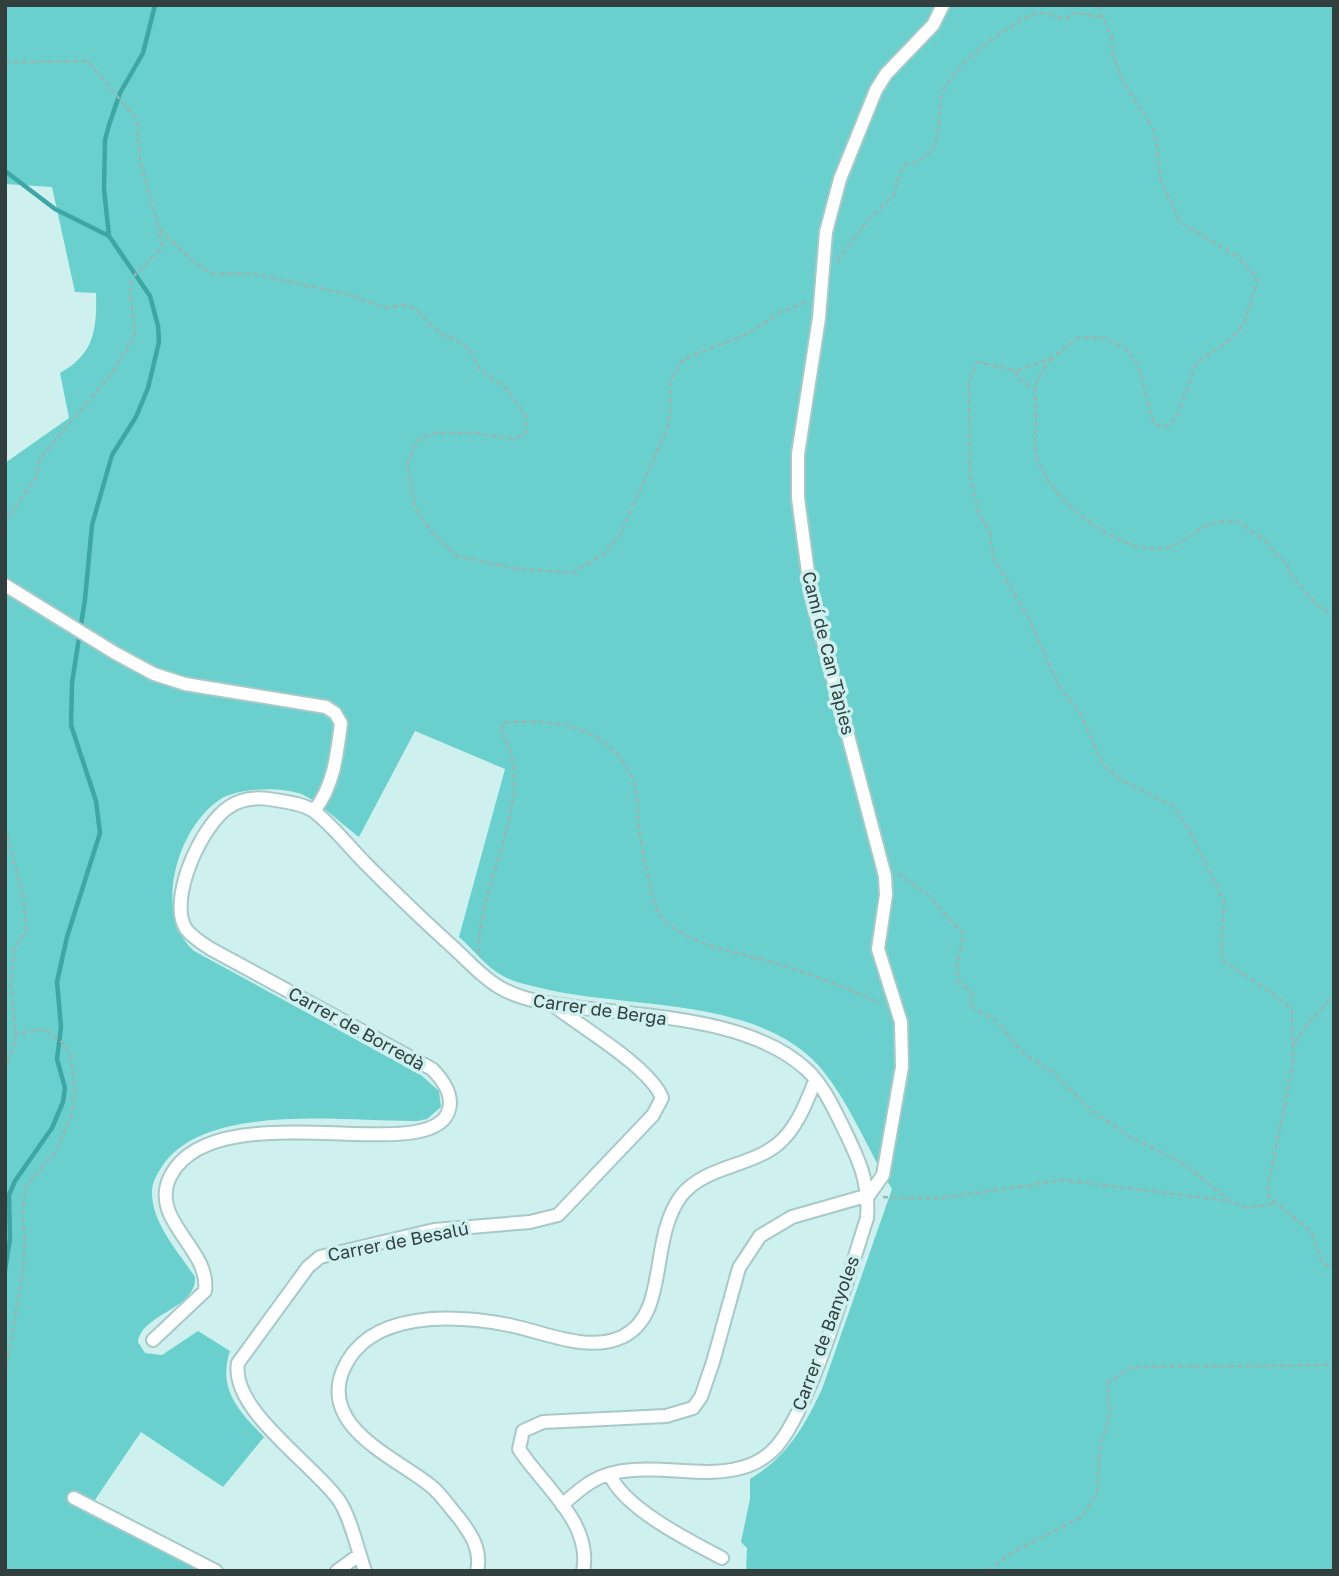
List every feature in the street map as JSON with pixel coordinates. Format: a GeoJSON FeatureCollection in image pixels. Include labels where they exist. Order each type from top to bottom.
{"type":"FeatureCollection","features":[{"type":"Feature","properties":{"kind":"street","name":"Camí de Can Tàpies"},"geometry":{"type":"LineString","coordinates":[[869,1195],[883,1175],[902,1067],[903,1044],[898,1011],[878,949],[886,885],[883,866],[811,595],[798,498],[799,453],[821,298],[828,225],[863,117],[886,74],[933,25],[943,5]]}},
{"type":"Feature","properties":{"kind":"street"},"geometry":{"type":"LineString","coordinates":[[5,585],[115,653],[155,674],[185,684],[313,704],[335,713],[341,723],[334,767],[323,799],[314,811]]}},
{"type":"Feature","properties":{"kind":"street","name":"Carrer de Borredà"},"geometry":{"type":"LineString","coordinates":[[153,1340],[199,1301],[205,1291],[205,1273],[168,1213],[165,1197],[171,1174],[191,1154],[213,1144],[261,1134],[295,1131],[414,1133],[442,1121],[449,1113],[449,1091],[432,1069],[211,949],[187,930],[181,904],[184,886],[204,835],[218,815],[243,800],[257,798],[290,803],[314,811]]}},
{"type":"Feature","properties":{"kind":"street","name":"Carrer de Berga"},"geometry":{"type":"LineString","coordinates":[[314,811],[402,901],[480,974],[520,997],[552,1004],[653,1016],[726,1030],[775,1049],[807,1070],[833,1106],[865,1172],[869,1195]]}},
{"type":"Feature","properties":{"kind":"street","name":"Carrer de Besalú"},"geometry":{"type":"LineString","coordinates":[[365,1571],[338,1499],[243,1396],[236,1373],[238,1363],[308,1267],[320,1257],[434,1230],[530,1222],[558,1215],[653,1115],[662,1098],[656,1086],[626,1059],[552,1004]]}},
{"type":"Feature","properties":{"kind":"street"},"geometry":{"type":"LineString","coordinates":[[477,1571],[478,1554],[474,1539],[447,1504],[419,1477],[366,1440],[344,1412],[339,1400],[340,1387],[343,1371],[352,1355],[364,1342],[380,1332],[432,1319],[505,1325],[594,1344],[622,1337],[640,1325],[651,1307],[662,1237],[682,1194],[711,1174],[753,1158],[778,1144],[795,1125],[815,1081]]}},
{"type":"Feature","properties":{"kind":"street"},"geometry":{"type":"LineString","coordinates":[[583,1571],[583,1546],[562,1505],[519,1449],[523,1431],[543,1422],[666,1416],[693,1408],[701,1397],[713,1362],[739,1268],[760,1236],[792,1217],[869,1195]]}},
{"type":"Feature","properties":{"kind":"street","name":"Carrer de Banyoles"},"geometry":{"type":"LineString","coordinates":[[562,1505],[593,1480],[610,1475],[625,1472],[730,1471],[759,1462],[783,1440],[813,1377],[867,1218],[869,1195]]}},
{"type":"Feature","properties":{"kind":"street"},"geometry":{"type":"LineString","coordinates":[[610,1475],[615,1487],[625,1497],[687,1540],[722,1558]]}},
{"type":"Feature","properties":{"kind":"street"},"geometry":{"type":"LineString","coordinates":[[74,1498],[216,1571]]}},
{"type":"Feature","properties":{"kind":"street"},"geometry":{"type":"LineString","coordinates":[[337,1571],[359,1555]]}},
{"type":"Feature","properties":{"kind":"path"},"geometry":{"type":"LineString","coordinates":[[1097,5],[1112,38],[1112,52],[1123,82],[1155,132],[1160,178],[1181,223],[1238,257],[1255,275],[1257,283],[1243,326],[1226,343],[1197,362],[1178,414],[1167,426],[1159,426],[1153,421],[1138,365],[1120,345],[1105,338],[1078,337],[1052,358],[1033,388],[1036,418],[1033,431],[1039,462],[1059,493],[1087,520],[1123,543],[1157,550],[1174,546],[1209,525],[1238,522],[1266,541],[1274,553],[1287,563],[1290,575],[1305,592],[1318,606],[1334,616]]}},
{"type":"Feature","properties":{"kind":"path"},"geometry":{"type":"LineString","coordinates":[[834,268],[852,240],[894,196],[903,164],[922,159],[936,145],[940,128],[940,100],[961,65],[1030,15],[1042,13],[1066,19],[1072,13],[1083,12],[1101,16]]}},
{"type":"Feature","properties":{"kind":"path"},"geometry":{"type":"LineString","coordinates":[[5,62],[88,61],[137,120],[140,161],[162,248],[132,278],[130,292],[135,335],[110,376],[40,458],[37,476],[5,522]]}},
{"type":"Feature","properties":{"kind":"path"},"geometry":{"type":"LineString","coordinates":[[159,229],[196,264],[213,274],[249,273],[351,295],[384,308],[404,305],[414,308],[443,336],[453,338],[471,351],[479,369],[506,388],[526,416],[526,433],[515,439],[474,433],[435,433],[419,440],[407,463],[410,488],[415,507],[430,530],[456,556],[512,568],[572,573],[604,554],[621,533],[655,461],[669,424],[671,380],[683,359],[749,332],[779,313],[821,298]]}},
{"type":"Feature","properties":{"kind":"path"},"geometry":{"type":"LineString","coordinates":[[1052,358],[1016,370],[977,362],[969,382],[970,476],[979,514],[990,533],[993,557],[1029,619],[1059,686],[1067,693],[1091,734],[1104,766],[1119,779],[1173,806],[1192,835],[1224,902],[1221,955],[1237,972],[1289,1004],[1292,1011],[1293,1045],[1281,1133],[1267,1191],[1277,1203],[1311,1231],[1322,1262],[1334,1269]]}},
{"type":"Feature","properties":{"kind":"path"},"geometry":{"type":"LineString","coordinates":[[1016,370],[1017,379],[1033,388]]}},
{"type":"Feature","properties":{"kind":"path"},"geometry":{"type":"LineString","coordinates":[[480,974],[478,933],[514,794],[513,760],[501,732],[504,723],[544,721],[582,730],[617,750],[637,796],[638,826],[652,897],[664,920],[694,939],[714,947],[789,967],[898,1011]]}},
{"type":"Feature","properties":{"kind":"path"},"geometry":{"type":"LineString","coordinates":[[5,827],[22,892],[26,931],[15,947],[13,964],[16,1034],[5,1069]]}},
{"type":"Feature","properties":{"kind":"path"},"geometry":{"type":"LineString","coordinates":[[883,866],[903,876],[929,896],[964,935],[957,963],[958,981],[972,993],[970,1006],[995,1020],[1023,1053],[1051,1071],[1091,1110],[1129,1136],[1186,1165],[1230,1201]]}},
{"type":"Feature","properties":{"kind":"path"},"geometry":{"type":"LineString","coordinates":[[1293,1045],[1304,1028],[1334,995]]}},
{"type":"Feature","properties":{"kind":"path"},"geometry":{"type":"LineString","coordinates":[[5,1374],[23,1272],[25,1240],[22,1213],[26,1186],[56,1152],[73,1112],[75,1088],[70,1054],[63,1042],[44,1029],[16,1034]]}},
{"type":"Feature","properties":{"kind":"path"},"geometry":{"type":"LineString","coordinates":[[869,1195],[936,1199],[1063,1180],[1230,1201],[1247,1208],[1277,1203]]}},
{"type":"Feature","properties":{"kind":"path"},"geometry":{"type":"LineString","coordinates":[[989,1571],[1008,1555],[1083,1516],[1097,1492],[1100,1449],[1110,1412],[1107,1384],[1132,1367],[1334,1364]]}},
{"type":"Feature","properties":{"kind":"shaded area"},"geometry":{"type":"Polygon","coordinates":[[[5,5],[1334,5],[1334,1571],[746,1571],[747,1548],[741,1542],[750,1499],[750,1479],[774,1461],[793,1440],[822,1389],[892,1189],[829,1079],[818,1065],[792,1043],[762,1028],[727,1017],[691,1009],[581,996],[514,981],[497,973],[486,963],[459,937],[505,769],[415,731],[359,837],[320,806],[298,793],[261,789],[232,794],[208,810],[194,827],[183,847],[172,892],[174,915],[181,935],[194,951],[421,1075],[439,1091],[441,1107],[427,1119],[417,1121],[283,1119],[247,1123],[215,1130],[186,1143],[165,1162],[153,1184],[153,1203],[167,1237],[195,1277],[188,1297],[149,1324],[138,1342],[145,1353],[162,1355],[198,1331],[230,1351],[226,1377],[229,1389],[239,1409],[264,1437],[223,1487],[141,1432],[86,1513],[205,1571],[5,1571],[5,463],[69,418],[60,373],[87,349],[96,318],[96,293],[75,292],[52,187],[5,184],[5,5]]]}},
{"type":"Feature","properties":{"kind":"waterway"},"geometry":{"type":"LineString","coordinates":[[5,1271],[10,1239],[9,1195],[15,1181],[52,1128],[63,1102],[65,1088],[57,1059],[61,1027],[57,982],[67,937],[100,833],[96,801],[71,725],[72,683],[85,599],[92,525],[112,455],[136,417],[148,388],[159,342],[150,296],[109,236],[104,189],[105,140],[109,125],[120,93],[143,53],[155,5]]}},
{"type":"Feature","properties":{"kind":"waterway"},"geometry":{"type":"LineString","coordinates":[[5,171],[55,209],[109,236]]}}]}
